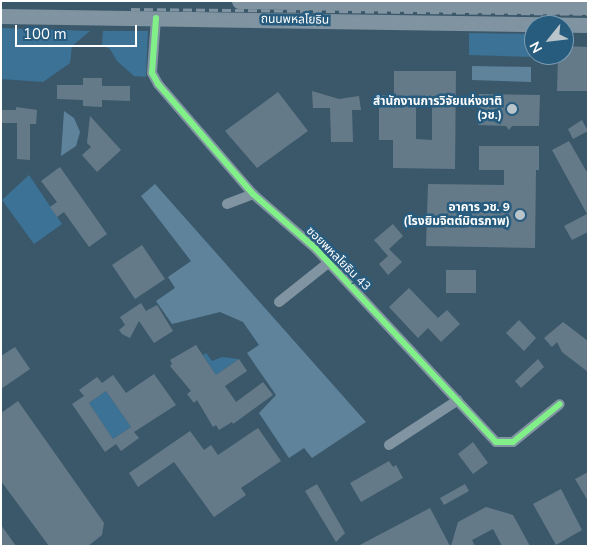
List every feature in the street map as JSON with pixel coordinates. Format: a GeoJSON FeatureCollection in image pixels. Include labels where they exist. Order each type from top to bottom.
{"type":"FeatureCollection","features":[{"type":"Feature","properties":{"kind":"main road","name":"ถนนพหลโยธิน"},"geometry":{"type":"LineString","coordinates":[[239,1],[523,4],[588,7]]}},
{"type":"Feature","properties":{"kind":"main road"},"geometry":{"type":"LineString","coordinates":[[249,1],[249,19]]}},
{"type":"Feature","properties":{"kind":"main road","name":"ถนนพหลโยธิน"},"geometry":{"type":"LineString","coordinates":[[1,16],[588,25]]}},
{"type":"Feature","properties":{"kind":"street","name":"ซอยพหลโยธิน 43"},"geometry":{"type":"LineString","coordinates":[[156,18],[154,78],[253,194],[328,263],[496,442],[506,444],[514,442],[560,404]]}},
{"type":"Feature","properties":{"kind":"street"},"geometry":{"type":"LineString","coordinates":[[227,204],[253,194]]}},
{"type":"Feature","properties":{"kind":"street"},"geometry":{"type":"LineString","coordinates":[[279,302],[328,263]]}},
{"type":"Feature","properties":{"kind":"street"},"geometry":{"type":"LineString","coordinates":[[389,445],[458,400]]}},
{"type":"Feature","properties":{"kind":"shaded area"},"geometry":{"type":"Polygon","coordinates":[[[1,28],[90,31],[72,46],[70,63],[43,82],[1,79],[1,28]]]}},
{"type":"Feature","properties":{"kind":"shaded area"},"geometry":{"type":"Polygon","coordinates":[[[103,31],[148,31],[146,77],[134,76],[117,61],[110,49],[102,45],[103,31]]]}},
{"type":"Feature","properties":{"kind":"shaded area"},"geometry":{"type":"Polygon","coordinates":[[[469,33],[524,34],[524,57],[469,55],[469,33]]]}},
{"type":"Feature","properties":{"kind":"shaded area"},"geometry":{"type":"Polygon","coordinates":[[[472,66],[531,67],[531,82],[472,80],[472,66]]]}},
{"type":"Feature","properties":{"kind":"shaded area"},"geometry":{"type":"Polygon","coordinates":[[[64,111],[74,118],[80,132],[76,146],[61,156],[64,111]]]}},
{"type":"Feature","properties":{"kind":"shaded area"},"geometry":{"type":"Polygon","coordinates":[[[29,175],[62,224],[34,244],[2,200],[29,175]]]}},
{"type":"Feature","properties":{"kind":"shaded area"},"geometry":{"type":"Polygon","coordinates":[[[155,184],[366,422],[312,458],[304,448],[289,458],[259,413],[276,395],[247,353],[259,345],[243,322],[220,312],[172,324],[156,301],[175,288],[168,277],[191,261],[141,196],[155,184]]]}},
{"type":"Feature","properties":{"kind":"shaded area"},"geometry":{"type":"Polygon","coordinates":[[[206,353],[212,361],[222,357],[239,359],[216,375],[203,355],[206,353]]]}},
{"type":"Feature","properties":{"kind":"shaded area"},"geometry":{"type":"Polygon","coordinates":[[[106,391],[131,427],[113,439],[89,403],[106,391]]]}},
{"type":"Feature","properties":{"kind":"building"},"geometry":{"type":"Polygon","coordinates":[[[574,46],[588,47],[588,91],[557,91],[558,65],[574,65],[574,46]]]}},
{"type":"Feature","properties":{"kind":"building"},"geometry":{"type":"Polygon","coordinates":[[[394,71],[456,71],[455,169],[393,168],[393,140],[379,140],[379,95],[394,95],[394,71]],[[416,100],[416,139],[432,140],[432,100],[416,100]]]}},
{"type":"Feature","properties":{"kind":"building"},"geometry":{"type":"Polygon","coordinates":[[[83,78],[102,78],[102,86],[130,86],[130,101],[102,100],[102,107],[83,106],[83,100],[57,99],[57,85],[83,85],[83,78]]]}},
{"type":"Feature","properties":{"kind":"building"},"geometry":{"type":"Polygon","coordinates":[[[312,91],[339,99],[359,96],[361,110],[352,110],[353,142],[331,142],[330,108],[313,108],[312,91]]]}},
{"type":"Feature","properties":{"kind":"building"},"geometry":{"type":"Polygon","coordinates":[[[278,92],[308,131],[257,168],[225,131],[278,92]]]}},
{"type":"Feature","properties":{"kind":"building"},"geometry":{"type":"Polygon","coordinates":[[[479,94],[540,95],[539,126],[512,126],[509,130],[506,126],[478,125],[479,94]]]}},
{"type":"Feature","properties":{"kind":"building"},"geometry":{"type":"Polygon","coordinates":[[[16,107],[37,110],[36,124],[30,124],[30,160],[17,159],[17,123],[1,123],[1,110],[16,110],[16,107]]]}},
{"type":"Feature","properties":{"kind":"building"},"geometry":{"type":"Polygon","coordinates":[[[90,116],[121,150],[97,172],[82,155],[91,147],[87,143],[90,116]]]}},
{"type":"Feature","properties":{"kind":"building"},"geometry":{"type":"Polygon","coordinates":[[[582,120],[588,131],[573,139],[568,129],[582,120]]]}},
{"type":"Feature","properties":{"kind":"building"},"geometry":{"type":"Polygon","coordinates":[[[569,141],[588,174],[588,232],[572,240],[564,226],[587,214],[552,150],[569,141]]]}},
{"type":"Feature","properties":{"kind":"building"},"geometry":{"type":"Polygon","coordinates":[[[479,146],[539,146],[539,170],[536,170],[535,248],[426,246],[428,184],[504,185],[504,170],[479,170],[479,146]]]}},
{"type":"Feature","properties":{"kind":"building"},"geometry":{"type":"Polygon","coordinates":[[[60,167],[107,234],[89,247],[64,212],[57,217],[50,207],[57,202],[41,181],[60,167]]]}},
{"type":"Feature","properties":{"kind":"building"},"geometry":{"type":"Polygon","coordinates":[[[393,224],[403,236],[389,249],[402,262],[388,275],[379,264],[388,256],[374,240],[393,224]]]}},
{"type":"Feature","properties":{"kind":"building"},"geometry":{"type":"Polygon","coordinates":[[[142,245],[165,279],[135,299],[112,265],[142,245]]]}},
{"type":"Feature","properties":{"kind":"building"},"geometry":{"type":"Polygon","coordinates":[[[446,270],[476,270],[476,293],[446,293],[446,270]]]}},
{"type":"Feature","properties":{"kind":"building"},"geometry":{"type":"Polygon","coordinates":[[[409,288],[438,318],[447,310],[460,324],[441,342],[428,328],[418,338],[389,307],[409,288]]]}},
{"type":"Feature","properties":{"kind":"building"},"geometry":{"type":"Polygon","coordinates":[[[141,303],[146,311],[157,305],[173,331],[154,343],[139,321],[130,338],[122,334],[119,330],[125,325],[120,317],[141,303]]]}},
{"type":"Feature","properties":{"kind":"building"},"geometry":{"type":"Polygon","coordinates":[[[519,320],[536,338],[524,351],[506,333],[519,320]]]}},
{"type":"Feature","properties":{"kind":"building"},"geometry":{"type":"Polygon","coordinates":[[[563,322],[588,341],[588,372],[562,352],[557,342],[552,347],[544,338],[563,322]]]}},
{"type":"Feature","properties":{"kind":"building"},"geometry":{"type":"Polygon","coordinates":[[[196,345],[216,375],[239,359],[247,371],[225,386],[236,402],[263,382],[273,395],[233,424],[232,422],[219,430],[216,425],[213,427],[197,400],[194,403],[187,394],[191,391],[170,366],[172,364],[170,360],[196,345]]]}},
{"type":"Feature","properties":{"kind":"building"},"geometry":{"type":"Polygon","coordinates":[[[15,347],[30,369],[1,389],[1,356],[15,347]]]}},
{"type":"Feature","properties":{"kind":"building"},"geometry":{"type":"Polygon","coordinates":[[[538,359],[544,367],[521,388],[515,381],[538,359]]]}},
{"type":"Feature","properties":{"kind":"building"},"geometry":{"type":"Polygon","coordinates":[[[154,374],[176,405],[134,432],[139,438],[121,451],[116,444],[105,452],[72,404],[84,396],[79,390],[97,377],[102,383],[113,375],[126,393],[154,374]],[[106,391],[89,403],[113,439],[131,427],[106,391]]]}},
{"type":"Feature","properties":{"kind":"building"},"geometry":{"type":"Polygon","coordinates":[[[18,401],[104,523],[102,535],[88,546],[49,546],[1,481],[1,413],[18,401]]]}},
{"type":"Feature","properties":{"kind":"building"},"geometry":{"type":"Polygon","coordinates":[[[258,428],[281,461],[241,488],[246,495],[214,517],[174,462],[138,487],[129,473],[190,431],[204,450],[211,445],[218,455],[258,428]]]}},
{"type":"Feature","properties":{"kind":"building"},"geometry":{"type":"Polygon","coordinates":[[[473,442],[488,463],[473,474],[458,454],[473,442]]]}},
{"type":"Feature","properties":{"kind":"building"},"geometry":{"type":"Polygon","coordinates":[[[389,461],[393,467],[396,465],[403,478],[361,502],[350,483],[389,461]]]}},
{"type":"Feature","properties":{"kind":"building"},"geometry":{"type":"Polygon","coordinates":[[[588,472],[588,501],[575,479],[588,472]]]}},
{"type":"Feature","properties":{"kind":"building"},"geometry":{"type":"Polygon","coordinates":[[[317,484],[345,533],[336,542],[305,491],[317,484]]]}},
{"type":"Feature","properties":{"kind":"building"},"geometry":{"type":"Polygon","coordinates":[[[465,484],[469,491],[444,505],[440,498],[465,484]]]}},
{"type":"Feature","properties":{"kind":"building"},"geometry":{"type":"Polygon","coordinates":[[[561,489],[582,530],[556,545],[533,504],[561,489]]]}},
{"type":"Feature","properties":{"kind":"building"},"geometry":{"type":"Polygon","coordinates":[[[486,507],[513,515],[530,546],[502,546],[493,529],[472,540],[475,546],[451,546],[458,522],[486,507]]]}},
{"type":"Feature","properties":{"kind":"building"},"geometry":{"type":"Polygon","coordinates":[[[430,508],[450,546],[358,546],[430,508]]]}},
{"type":"Feature","properties":{"kind":"building"},"geometry":{"type":"Polygon","coordinates":[[[1,525],[16,546],[1,546],[1,525]]]}},
{"type":"Feature","properties":{"kind":"railway"},"geometry":{"type":"LineString","coordinates":[[131,9],[588,14]]}},
{"type":"Feature","properties":{"kind":"railway"},"geometry":{"type":"LineString","coordinates":[[1,13],[588,24]]}},
{"type":"Feature","properties":{"kind":"cycle path"},"geometry":{"type":"LineString","coordinates":[[156,18],[152,73],[158,84],[253,194],[316,249],[496,442],[513,442],[560,404]]}},
{"type":"Feature","properties":{"kind":"place","name":"สำนักงานการวิจัยแห่งชาติ (วช.)"},"geometry":{"type":"Point","coordinates":[512,109]}},
{"type":"Feature","properties":{"kind":"place","name":"อาคาร วช. 9 (โรงยิมจิตต์มิตรภาพ)"},"geometry":{"type":"Point","coordinates":[520,215]}}]}
